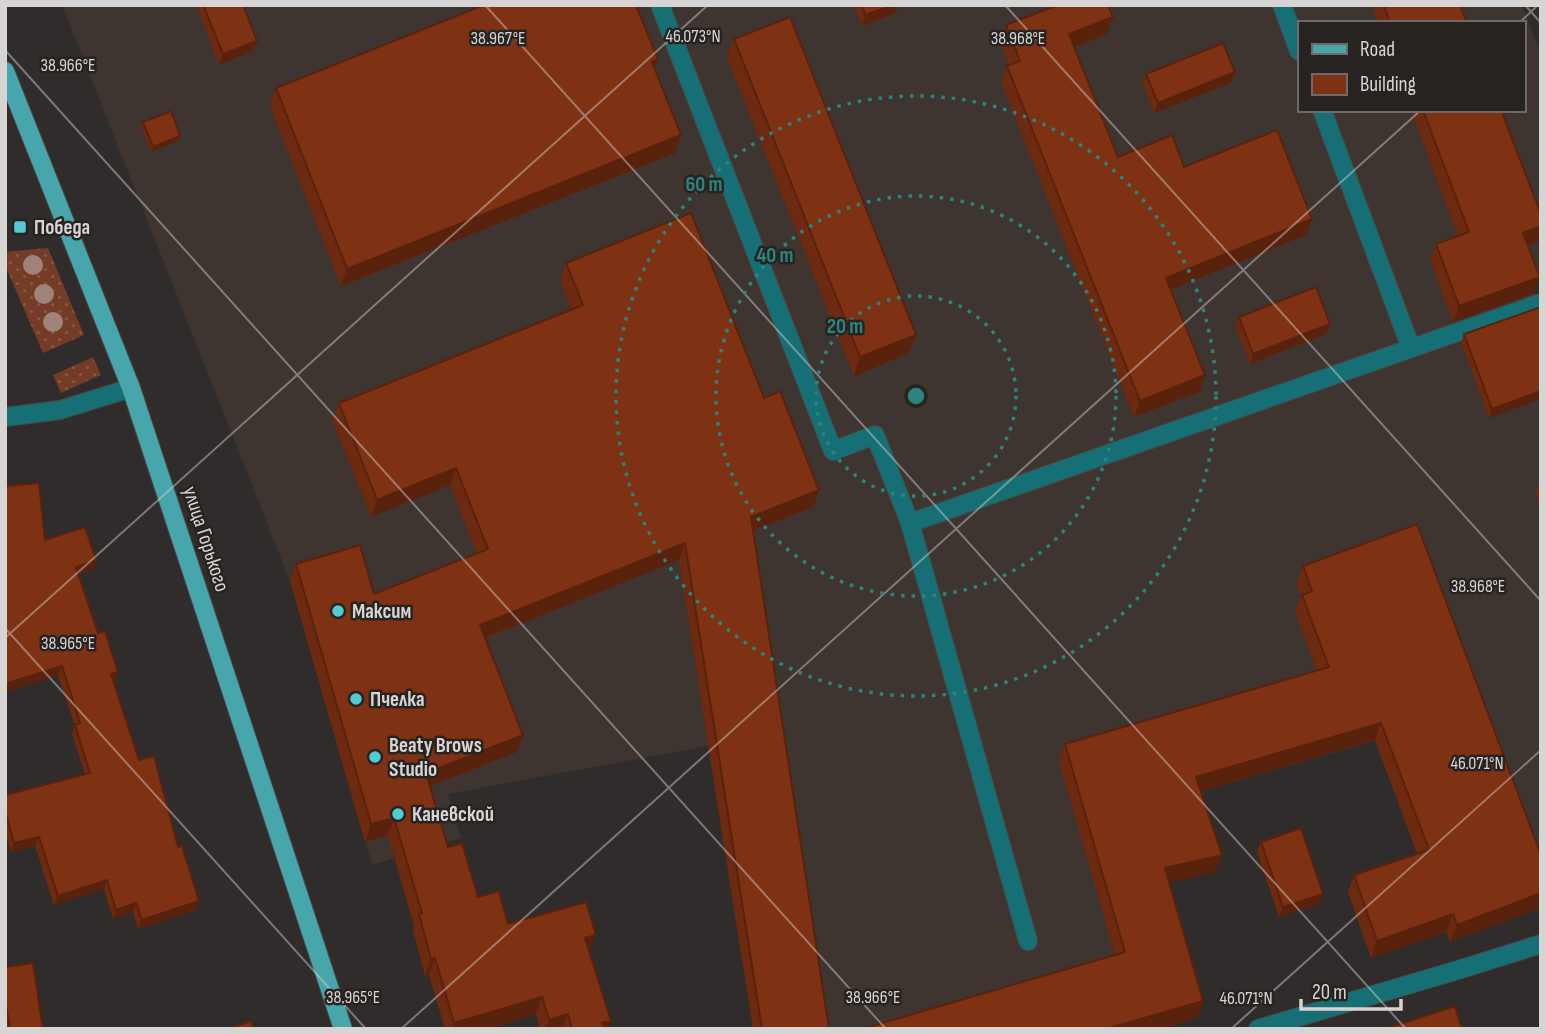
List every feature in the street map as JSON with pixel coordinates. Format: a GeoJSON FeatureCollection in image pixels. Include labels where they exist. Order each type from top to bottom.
{"type":"FeatureCollection","features":[{"type":"Feature","properties":{"kind":"main road","name":"улица Горького"},"geometry":{"type":"LineString","coordinates":[[5,71],[131,388],[343,1029]]}},
{"type":"Feature","properties":{"kind":"street"},"geometry":{"type":"LineString","coordinates":[[660,5],[833,451],[875,435],[909,523],[1028,941]]}},
{"type":"Feature","properties":{"kind":"street"},"geometry":{"type":"LineString","coordinates":[[1282,5],[1298,48]]}},
{"type":"Feature","properties":{"kind":"street"},"geometry":{"type":"LineString","coordinates":[[1323,112],[1411,348]]}},
{"type":"Feature","properties":{"kind":"street"},"geometry":{"type":"LineString","coordinates":[[909,523],[1541,303]]}},
{"type":"Feature","properties":{"kind":"street"},"geometry":{"type":"LineString","coordinates":[[5,417],[60,410],[131,388]]}},
{"type":"Feature","properties":{"kind":"street"},"geometry":{"type":"LineString","coordinates":[[1258,1029],[1541,944]]}},
{"type":"Feature","properties":{"kind":"shaded area"},"geometry":{"type":"Polygon","coordinates":[[[62,5],[1522,5],[1541,56],[1541,276],[1532,289],[1541,311],[1541,908],[1450,942],[1375,741],[1137,810],[1197,1018],[1159,1029],[753,1029],[708,746],[448,794],[461,838],[372,865],[290,581],[62,5]]]}},
{"type":"Feature","properties":{"kind":"shaded area"},"geometry":{"type":"Polygon","coordinates":[[[48,248],[84,335],[43,353],[5,265],[5,252],[48,248]]]}},
{"type":"Feature","properties":{"kind":"shaded area"},"geometry":{"type":"Polygon","coordinates":[[[93,357],[101,375],[61,393],[53,375],[93,357]]]}},
{"type":"Feature","properties":{"kind":"building"},"geometry":{"type":"Polygon","coordinates":[[[203,5],[243,5],[257,41],[223,54],[203,5]]]}},
{"type":"Feature","properties":{"kind":"building"},"geometry":{"type":"Polygon","coordinates":[[[484,5],[636,5],[658,59],[652,62],[681,135],[347,269],[276,88],[484,5]]]}},
{"type":"Feature","properties":{"kind":"building"},"geometry":{"type":"Polygon","coordinates":[[[862,5],[893,5],[865,15],[862,5]]]}},
{"type":"Feature","properties":{"kind":"building"},"geometry":{"type":"Polygon","coordinates":[[[1058,5],[1108,5],[1113,17],[1069,34],[1118,157],[1172,135],[1184,167],[1277,130],[1312,219],[1166,278],[1205,375],[1140,401],[1007,66],[1020,61],[1006,25],[1058,5]]]}},
{"type":"Feature","properties":{"kind":"building"},"geometry":{"type":"Polygon","coordinates":[[[1384,5],[1460,5],[1466,21],[1389,21],[1384,5]]]}},
{"type":"Feature","properties":{"kind":"building"},"geometry":{"type":"Polygon","coordinates":[[[790,17],[916,335],[860,357],[734,39],[790,17]]]}},
{"type":"Feature","properties":{"kind":"building"},"geometry":{"type":"Polygon","coordinates":[[[1223,43],[1235,72],[1158,103],[1146,74],[1223,43]]]}},
{"type":"Feature","properties":{"kind":"building"},"geometry":{"type":"Polygon","coordinates":[[[171,111],[180,136],[153,147],[143,122],[171,111]]]}},
{"type":"Feature","properties":{"kind":"building"},"geometry":{"type":"Polygon","coordinates":[[[1424,112],[1502,112],[1541,214],[1541,226],[1523,233],[1540,277],[1459,306],[1436,244],[1469,232],[1424,112]]]}},
{"type":"Feature","properties":{"kind":"building"},"geometry":{"type":"Polygon","coordinates":[[[691,213],[764,398],[780,391],[819,490],[751,517],[829,1029],[762,1029],[685,543],[480,625],[523,735],[426,773],[448,847],[462,843],[478,897],[499,891],[508,924],[586,902],[596,935],[585,938],[611,1021],[602,1023],[604,1029],[572,1029],[568,1014],[549,1020],[542,997],[454,1023],[435,958],[431,959],[419,914],[422,913],[394,818],[371,824],[296,564],[360,545],[374,594],[488,549],[456,468],[377,500],[339,403],[583,305],[566,263],[691,213]]]}},
{"type":"Feature","properties":{"kind":"building"},"geometry":{"type":"Polygon","coordinates":[[[1316,287],[1330,324],[1253,354],[1239,317],[1316,287]]]}},
{"type":"Feature","properties":{"kind":"building"},"geometry":{"type":"Polygon","coordinates":[[[1541,307],[1541,391],[1492,409],[1464,334],[1541,307]]]}},
{"type":"Feature","properties":{"kind":"building"},"geometry":{"type":"Polygon","coordinates":[[[39,483],[45,540],[85,527],[96,560],[76,567],[98,633],[105,631],[118,672],[111,674],[139,760],[154,756],[178,847],[182,846],[199,901],[142,920],[136,903],[116,910],[107,880],[58,896],[39,837],[14,843],[5,811],[5,795],[90,773],[75,725],[80,723],[62,666],[5,684],[5,486],[39,483]]]}},
{"type":"Feature","properties":{"kind":"building"},"geometry":{"type":"Polygon","coordinates":[[[1417,524],[1541,855],[1541,893],[1457,925],[1453,914],[1377,941],[1354,875],[1429,850],[1381,723],[1196,777],[1222,855],[1165,868],[1203,1001],[1106,1029],[862,1029],[1125,952],[1065,744],[1329,667],[1302,595],[1312,591],[1303,566],[1417,524]]]}},
{"type":"Feature","properties":{"kind":"building"},"geometry":{"type":"Polygon","coordinates":[[[1301,828],[1323,894],[1283,907],[1261,842],[1301,828]]]}},
{"type":"Feature","properties":{"kind":"building"},"geometry":{"type":"Polygon","coordinates":[[[33,963],[43,1029],[10,1029],[5,999],[5,967],[33,963]]]}},
{"type":"Feature","properties":{"kind":"building"},"geometry":{"type":"Polygon","coordinates":[[[1455,1006],[1462,1029],[1385,1029],[1455,1006]]]}},
{"type":"Feature","properties":{"kind":"building"},"geometry":{"type":"Polygon","coordinates":[[[251,1021],[254,1029],[227,1029],[251,1021]]]}},
{"type":"Feature","properties":{"kind":"place","name":"Победа"},"geometry":{"type":"Point","coordinates":[20,227]}},
{"type":"Feature","properties":{"kind":"place","name":"Максим"},"geometry":{"type":"Point","coordinates":[338,611]}},
{"type":"Feature","properties":{"kind":"place","name":"Пчелка"},"geometry":{"type":"Point","coordinates":[356,699]}},
{"type":"Feature","properties":{"kind":"place","name":"Beaty Brows Studio"},"geometry":{"type":"Point","coordinates":[375,757]}},
{"type":"Feature","properties":{"kind":"place","name":"Каневской"},"geometry":{"type":"Point","coordinates":[398,814]}}]}
